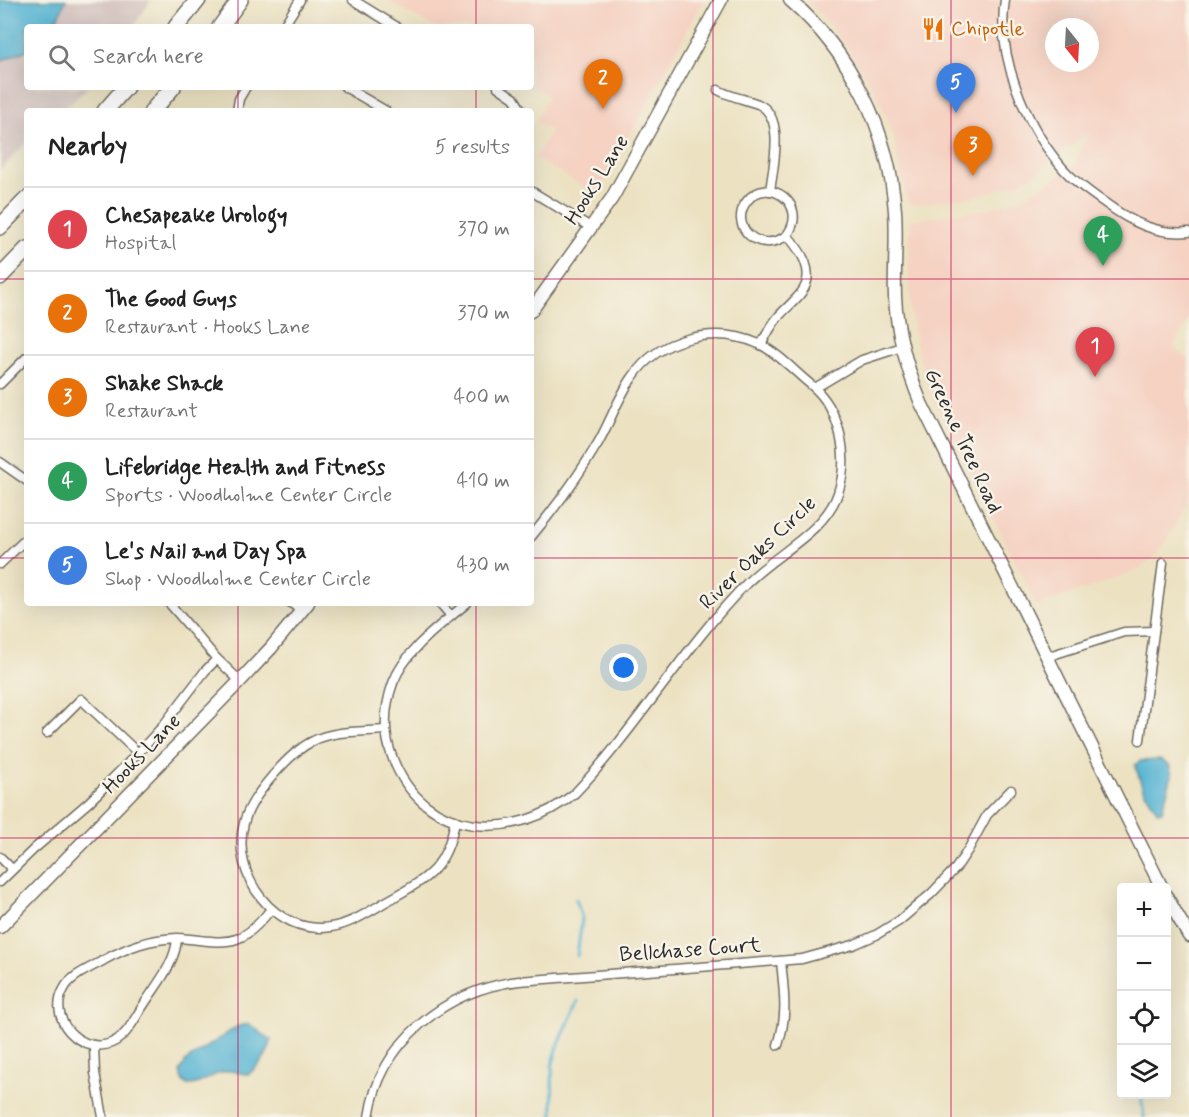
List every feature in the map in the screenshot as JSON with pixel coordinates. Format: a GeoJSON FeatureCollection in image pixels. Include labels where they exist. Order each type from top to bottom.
{"type":"FeatureCollection","features":[{"type":"Feature","properties":{"kind":"highway"},"geometry":{"type":"LineString","coordinates":[[178,24],[198,0]]}},
{"type":"Feature","properties":{"kind":"highway"},"geometry":{"type":"LineString","coordinates":[[222,24],[240,0]]}},
{"type":"Feature","properties":{"kind":"highway"},"geometry":{"type":"LineString","coordinates":[[222,24],[246,0]]}},
{"type":"Feature","properties":{"kind":"highway"},"geometry":{"type":"LineString","coordinates":[[108,108],[123,90]]}},
{"type":"Feature","properties":{"kind":"highway"},"geometry":{"type":"LineString","coordinates":[[154,108],[170,90]]}},
{"type":"Feature","properties":{"kind":"highway"},"geometry":{"type":"LineString","coordinates":[[0,227],[24,202]]}},
{"type":"Feature","properties":{"kind":"highway"},"geometry":{"type":"LineString","coordinates":[[0,277],[24,252]]}},
{"type":"Feature","properties":{"kind":"street"},"geometry":{"type":"LineString","coordinates":[[285,24],[300,0]]}},
{"type":"Feature","properties":{"kind":"street"},"geometry":{"type":"LineString","coordinates":[[353,0],[392,24]]}},
{"type":"Feature","properties":{"kind":"street","name":"Hooks Lane"},"geometry":{"type":"LineString","coordinates":[[534,306],[592,228],[635,159],[721,0]]}},
{"type":"Feature","properties":{"kind":"street","name":"Greene Tree Road"},"geometry":{"type":"LineString","coordinates":[[790,0],[829,40],[847,65],[861,90],[879,134],[893,192],[896,232],[895,299],[902,347],[912,381],[929,420],[1159,883]]}},
{"type":"Feature","properties":{"kind":"street"},"geometry":{"type":"LineString","coordinates":[[1005,0],[1003,36],[1019,94],[1038,134],[1060,166],[1093,195],[1145,227],[1160,232],[1189,232]]}},
{"type":"Feature","properties":{"kind":"street"},"geometry":{"type":"LineString","coordinates":[[237,108],[238,99],[244,90]]}},
{"type":"Feature","properties":{"kind":"street"},"geometry":{"type":"LineString","coordinates":[[350,90],[381,108]]}},
{"type":"Feature","properties":{"kind":"street"},"geometry":{"type":"LineString","coordinates":[[502,90],[514,98],[520,108]]}},
{"type":"Feature","properties":{"kind":"street"},"geometry":{"type":"LineString","coordinates":[[718,90],[758,104],[770,113],[776,131],[770,191]]}},
{"type":"Feature","properties":{"kind":"street"},"geometry":{"type":"LineString","coordinates":[[770,191],[785,197],[792,207],[793,223],[787,235],[779,241],[764,243],[749,236],[743,227],[742,210],[747,201],[760,192],[770,191]]}},
{"type":"Feature","properties":{"kind":"street"},"geometry":{"type":"LineString","coordinates":[[534,193],[592,228]]}},
{"type":"Feature","properties":{"kind":"street"},"geometry":{"type":"LineString","coordinates":[[761,345],[778,318],[802,292],[807,280],[807,265],[787,235]]}},
{"type":"Feature","properties":{"kind":"street","name":"River Oaks Circle"},"geometry":{"type":"LineString","coordinates":[[463,606],[408,657],[399,672],[390,696],[385,730],[396,766],[406,785],[433,811],[455,820],[482,826],[512,825],[538,817],[564,802],[588,779],[733,598],[771,561],[825,518],[838,495],[844,469],[844,457],[835,420],[815,388],[761,345],[733,337],[704,336],[684,339],[651,356],[631,379],[607,428],[565,495],[534,533]]}},
{"type":"Feature","properties":{"kind":"street"},"geometry":{"type":"LineString","coordinates":[[815,388],[862,360],[902,347]]}},
{"type":"Feature","properties":{"kind":"street"},"geometry":{"type":"LineString","coordinates":[[0,384],[24,360]]}},
{"type":"Feature","properties":{"kind":"street"},"geometry":{"type":"LineString","coordinates":[[0,462],[24,478]]}},
{"type":"Feature","properties":{"kind":"street"},"geometry":{"type":"LineString","coordinates":[[0,564],[24,541]]}},
{"type":"Feature","properties":{"kind":"street"},"geometry":{"type":"LineString","coordinates":[[1140,740],[1163,562]]}},
{"type":"Feature","properties":{"kind":"street"},"geometry":{"type":"LineString","coordinates":[[172,606],[217,659],[240,681]]}},
{"type":"Feature","properties":{"kind":"street","name":"Hooks Lane"},"geometry":{"type":"LineString","coordinates":[[0,927],[240,681],[300,606]]}},
{"type":"Feature","properties":{"kind":"street"},"geometry":{"type":"LineString","coordinates":[[443,606],[451,616]]}},
{"type":"Feature","properties":{"kind":"street"},"geometry":{"type":"LineString","coordinates":[[1046,657],[1124,632],[1154,631]]}},
{"type":"Feature","properties":{"kind":"street"},"geometry":{"type":"LineString","coordinates":[[0,882],[89,802],[138,753],[217,659]]}},
{"type":"Feature","properties":{"kind":"street"},"geometry":{"type":"LineString","coordinates":[[46,733],[81,699],[138,753]]}},
{"type":"Feature","properties":{"kind":"street"},"geometry":{"type":"LineString","coordinates":[[385,730],[344,733],[313,741],[295,753],[254,800],[244,823],[242,840],[244,867],[255,890],[271,909],[294,923],[318,928],[341,925],[411,888],[433,871],[448,850],[455,820]]}},
{"type":"Feature","properties":{"kind":"street","name":"Bellchase Court"},"geometry":{"type":"LineString","coordinates":[[369,1117],[377,1086],[406,1038],[433,1013],[470,993],[494,985],[519,981],[802,959],[853,945],[876,935],[899,921],[931,894],[956,868],[987,815],[1011,790]]}},
{"type":"Feature","properties":{"kind":"street"},"geometry":{"type":"LineString","coordinates":[[0,857],[12,869]]}},
{"type":"Feature","properties":{"kind":"street"},"geometry":{"type":"LineString","coordinates":[[1171,903],[1189,936]]}},
{"type":"Feature","properties":{"kind":"street"},"geometry":{"type":"LineString","coordinates":[[177,938],[174,958],[128,1029],[116,1040],[94,1046],[74,1037],[64,1024],[60,1004],[64,989],[78,974],[122,950],[155,939],[177,938],[232,941],[250,934],[271,909]]}},
{"type":"Feature","properties":{"kind":"street"},"geometry":{"type":"LineString","coordinates":[[778,1045],[785,1024],[781,961]]}},
{"type":"Feature","properties":{"kind":"street"},"geometry":{"type":"LineString","coordinates":[[94,1046],[96,1080],[103,1117]]}},
{"type":"Feature","properties":{"kind":"shaded area"},"geometry":{"type":"Polygon","coordinates":[[[0,0],[151,0],[135,24],[24,24],[24,90],[85,90],[64,108],[24,108],[24,145],[0,170],[0,0]]]}},
{"type":"Feature","properties":{"kind":"shaded area"},"geometry":{"type":"Polygon","coordinates":[[[387,0],[704,0],[597,195],[535,158],[551,131],[535,121],[548,96],[534,87],[534,24],[428,24],[387,0]]]}},
{"type":"Feature","properties":{"kind":"shaded area"},"geometry":{"type":"Polygon","coordinates":[[[806,0],[1189,0],[1189,319],[1173,348],[1189,359],[1189,500],[1165,544],[1142,567],[1126,575],[1037,606],[934,398],[920,360],[911,318],[909,271],[912,220],[981,210],[1010,203],[1026,196],[1075,164],[1088,132],[1041,169],[1019,183],[977,196],[910,203],[905,194],[892,130],[883,108],[847,48],[806,0]]]}},
{"type":"Feature","properties":{"kind":"water"},"geometry":{"type":"Polygon","coordinates":[[[0,0],[66,0],[54,24],[24,24],[24,51],[0,61],[0,0]]]}},
{"type":"Feature","properties":{"kind":"water"},"geometry":{"type":"Polygon","coordinates":[[[1160,760],[1169,765],[1172,775],[1162,811],[1158,812],[1143,789],[1135,765],[1140,761],[1160,760]]]}},
{"type":"Feature","properties":{"kind":"water"},"geometry":{"type":"Polygon","coordinates":[[[249,1024],[271,1040],[263,1059],[249,1074],[231,1071],[218,1073],[193,1085],[187,1085],[182,1080],[180,1072],[186,1061],[238,1026],[249,1024]]]}},
{"type":"Feature","properties":{"kind":"waterway"},"geometry":{"type":"LineString","coordinates":[[576,899],[582,919],[577,956]]}},
{"type":"Feature","properties":{"kind":"waterway"},"geometry":{"type":"LineString","coordinates":[[553,1117],[552,1066],[558,1046],[578,1001]]}},
{"type":"Feature","properties":{"kind":"waterway"},"geometry":{"type":"LineString","coordinates":[[1142,1099],[1144,1117]]}},
{"type":"Feature","properties":{"kind":"place","name":"Chipotle"},"geometry":{"type":"Point","coordinates":[933,29]}},
{"type":"Feature","properties":{"kind":"place","name":"The Good Guys"},"geometry":{"type":"Point","coordinates":[603,109]}},
{"type":"Feature","properties":{"kind":"place","name":"Le's Nail and Day Spa"},"geometry":{"type":"Point","coordinates":[956,113]}},
{"type":"Feature","properties":{"kind":"place","name":"Shake Shack"},"geometry":{"type":"Point","coordinates":[973,176]}},
{"type":"Feature","properties":{"kind":"place","name":"Lifebridge Health and Fitness"},"geometry":{"type":"Point","coordinates":[1103,266]}},
{"type":"Feature","properties":{"kind":"place","name":"Chesapeake Urology"},"geometry":{"type":"Point","coordinates":[1095,377]}}]}
